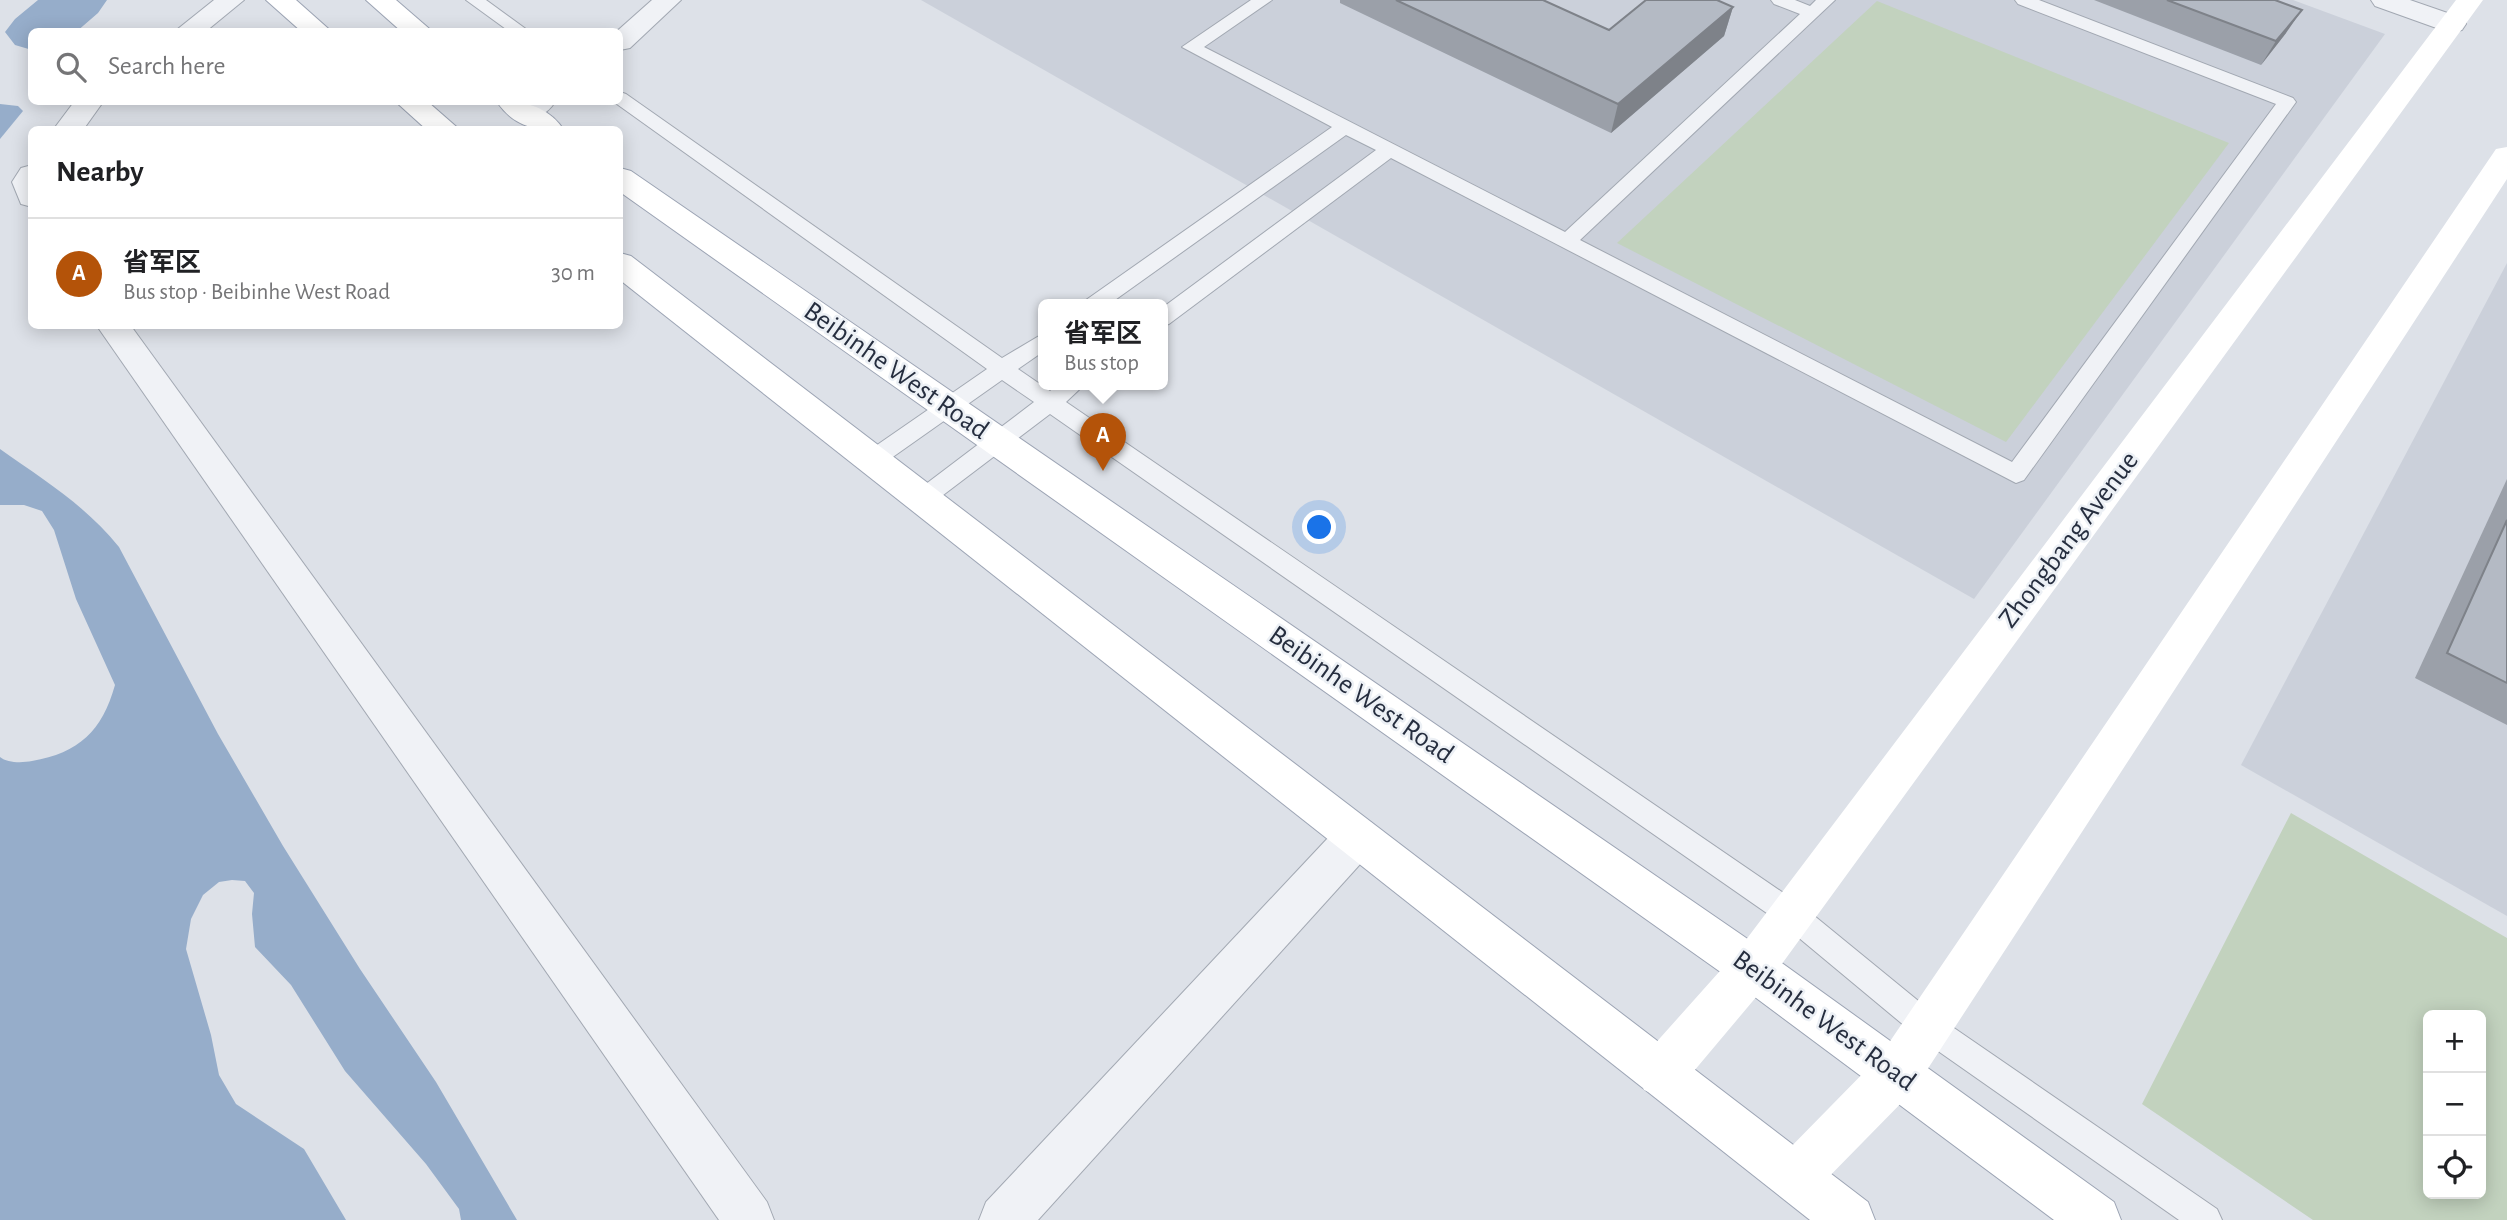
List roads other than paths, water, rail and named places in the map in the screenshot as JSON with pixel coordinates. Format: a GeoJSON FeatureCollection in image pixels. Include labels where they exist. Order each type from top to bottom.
{"type":"FeatureCollection","features":[{"type":"Feature","properties":{"kind":"main road"},"geometry":{"type":"LineString","coordinates":[[279,0],[315,28]]}},
{"type":"Feature","properties":{"kind":"main road"},"geometry":{"type":"LineString","coordinates":[[379,0],[415,28]]}},
{"type":"Feature","properties":{"kind":"main road","name":"Zhongbang Avenue"},"geometry":{"type":"LineString","coordinates":[[1661,1073],[1752,968],[2461,12]]}},
{"type":"Feature","properties":{"kind":"main road"},"geometry":{"type":"LineString","coordinates":[[414,105],[441,126]]}},
{"type":"Feature","properties":{"kind":"main road"},"geometry":{"type":"LineString","coordinates":[[526,105],[546,126]]}},
{"type":"Feature","properties":{"kind":"main road"},"geometry":{"type":"LineString","coordinates":[[1795,1177],[1897,1073],[2507,156]]}},
{"type":"Feature","properties":{"kind":"main road","name":"Beibinhe West Road"},"geometry":{"type":"LineString","coordinates":[[623,180],[1752,968],[2096,1220]]}},
{"type":"Feature","properties":{"kind":"main road"},"geometry":{"type":"LineString","coordinates":[[623,266],[1850,1220]]}},
{"type":"Feature","properties":{"kind":"street"},"geometry":{"type":"LineString","coordinates":[[192,28],[231,0]]}},
{"type":"Feature","properties":{"kind":"street"},"geometry":{"type":"LineString","coordinates":[[623,39],[668,0]]}},
{"type":"Feature","properties":{"kind":"street"},"geometry":{"type":"LineString","coordinates":[[2384,0],[2461,12]]}},
{"type":"Feature","properties":{"kind":"street"},"geometry":{"type":"LineString","coordinates":[[70,126],[87,105]]}},
{"type":"Feature","properties":{"kind":"street"},"geometry":{"type":"LineString","coordinates":[[116,329],[750,1220]]}},
{"type":"Feature","properties":{"kind":"street"},"geometry":{"type":"LineString","coordinates":[[1004,1220],[1357,837]]}},
{"type":"Feature","properties":{"kind":"lane"},"geometry":{"type":"LineString","coordinates":[[475,0],[516,28]]}},
{"type":"Feature","properties":{"kind":"lane"},"geometry":{"type":"LineString","coordinates":[[1263,0],[1191,47],[2016,474],[2287,102],[2024,0]]}},
{"type":"Feature","properties":{"kind":"lane"},"geometry":{"type":"LineString","coordinates":[[1780,0],[1819,6]]}},
{"type":"Feature","properties":{"kind":"lane"},"geometry":{"type":"LineString","coordinates":[[1566,242],[1819,6]]}},
{"type":"Feature","properties":{"kind":"lane"},"geometry":{"type":"LineString","coordinates":[[623,100],[1002,369],[1791,914],[1927,1027],[2206,1220]]}},
{"type":"Feature","properties":{"kind":"lane"},"geometry":{"type":"LineString","coordinates":[[1101,299],[1345,127]]}},
{"type":"Feature","properties":{"kind":"lane"},"geometry":{"type":"LineString","coordinates":[[1168,315],[1389,150]]}},
{"type":"Feature","properties":{"kind":"lane"},"geometry":{"type":"LineString","coordinates":[[872,460],[1038,344]]}},
{"type":"Feature","properties":{"kind":"lane"},"geometry":{"type":"LineString","coordinates":[[922,499],[1067,390]]}},
{"type":"Feature","properties":{"kind":"water"},"geometry":{"type":"Polygon","coordinates":[[[0,104],[18,106],[23,111],[0,139],[0,104]]]}},
{"type":"Feature","properties":{"kind":"water"},"geometry":{"type":"Polygon","coordinates":[[[0,449],[78,506],[119,547],[218,734],[283,846],[360,969],[436,1082],[517,1220],[461,1220],[459,1209],[426,1164],[345,1071],[291,985],[255,947],[252,914],[254,893],[245,881],[232,880],[219,882],[203,895],[191,919],[186,949],[211,1035],[219,1075],[236,1104],[304,1149],[346,1220],[0,1220],[0,757],[28,762],[75,746],[86,737],[103,715],[115,685],[76,599],[54,530],[42,511],[24,505],[0,505],[0,449]]]}},
{"type":"Feature","properties":{"kind":"waterway"},"geometry":{"type":"LineString","coordinates":[[42,28],[76,0]]}},
{"type":"Feature","properties":{"kind":"place","name":"省军区"},"geometry":{"type":"Point","coordinates":[1103,471]}}]}
